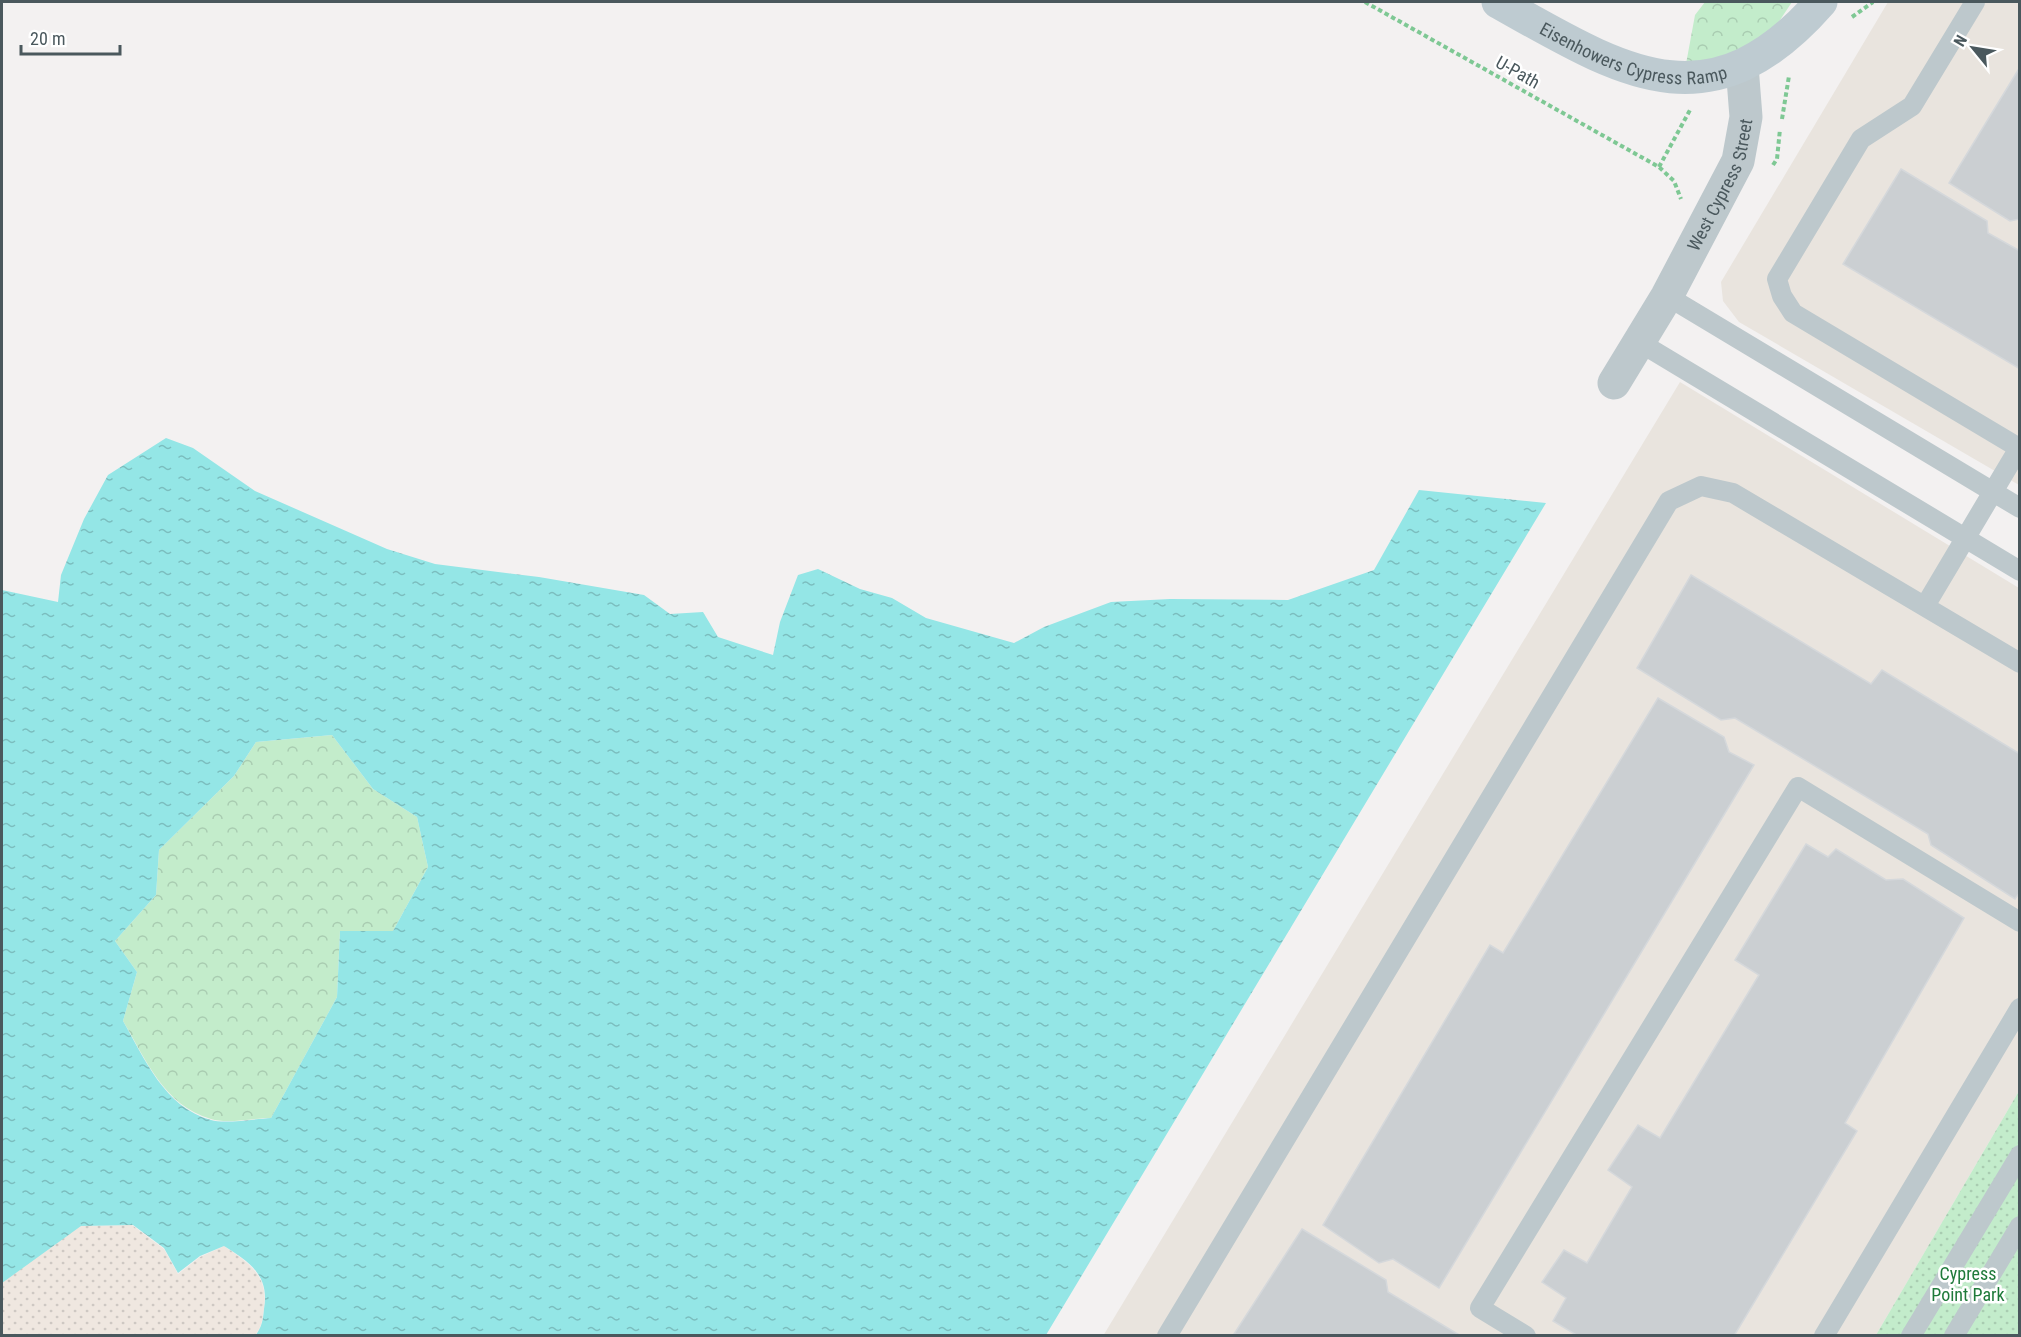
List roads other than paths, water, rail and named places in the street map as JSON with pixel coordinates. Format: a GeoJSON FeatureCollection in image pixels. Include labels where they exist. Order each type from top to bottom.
{"type":"FeatureCollection","features":[{"type":"Feature","properties":{"kind":"street","name":"Eisenhowers Cypress Ramp"},"geometry":{"type":"LineString","coordinates":[[1498,2],[1586,51],[1649,74],[1691,79],[1742,66]]}},
{"type":"Feature","properties":{"kind":"street"},"geometry":{"type":"LineString","coordinates":[[1742,66],[1783,41],[1821,2]]}},
{"type":"Feature","properties":{"kind":"street","name":"West Cypress Street"},"geometry":{"type":"LineString","coordinates":[[1614,383],[1667,296],[1738,162],[1746,117],[1742,66]]}},
{"type":"Feature","properties":{"kind":"lane"},"geometry":{"type":"LineString","coordinates":[[1925,606],[2019,448],[1793,313],[1782,296],[1777,279],[1861,139],[1912,106],[1975,2]]}},
{"type":"Feature","properties":{"kind":"lane"},"geometry":{"type":"LineString","coordinates":[[1667,296],[2019,508]]}},
{"type":"Feature","properties":{"kind":"lane"},"geometry":{"type":"LineString","coordinates":[[1639,342],[2019,572]]}},
{"type":"Feature","properties":{"kind":"lane"},"geometry":{"type":"LineString","coordinates":[[1167,1335],[1669,501],[1701,486],[1733,493],[2019,663]]}},
{"type":"Feature","properties":{"kind":"lane"},"geometry":{"type":"LineString","coordinates":[[1526,1335],[1480,1308],[1798,787],[2019,922]]}},
{"type":"Feature","properties":{"kind":"lane"},"geometry":{"type":"LineString","coordinates":[[1824,1335],[2019,1008]]}},
{"type":"Feature","properties":{"kind":"lane"},"geometry":{"type":"LineString","coordinates":[[1911,1335],[2019,1155]]}},
{"type":"Feature","properties":{"kind":"lane"},"geometry":{"type":"LineString","coordinates":[[1954,1335],[2019,1226]]}},
{"type":"Feature","properties":{"kind":"water"},"geometry":{"type":"Polygon","coordinates":[[[166,438],[193,448],[255,491],[387,549],[435,564],[539,577],[644,595],[670,614],[703,612],[718,637],[773,655],[780,622],[798,575],[818,569],[860,589],[892,598],[926,618],[1014,643],[1044,627],[1111,602],[1170,599],[1288,600],[1374,570],[1419,490],[1546,503],[1046,1335],[255,1336],[262,1323],[265,1297],[261,1279],[250,1264],[224,1246],[200,1256],[178,1273],[164,1248],[133,1225],[81,1226],[2,1283],[2,590],[58,602],[61,575],[84,519],[108,475],[166,438]],[[332,735],[256,742],[234,776],[159,850],[156,895],[115,941],[137,972],[123,1021],[148,1066],[168,1093],[195,1114],[224,1122],[271,1118],[337,997],[340,931],[393,931],[428,867],[417,817],[373,789],[332,735]]]}},
{"type":"Feature","properties":{"kind":"park label","name":"Cypress Point Park"},"geometry":{"type":"Point","coordinates":[1968,1283]}}]}
